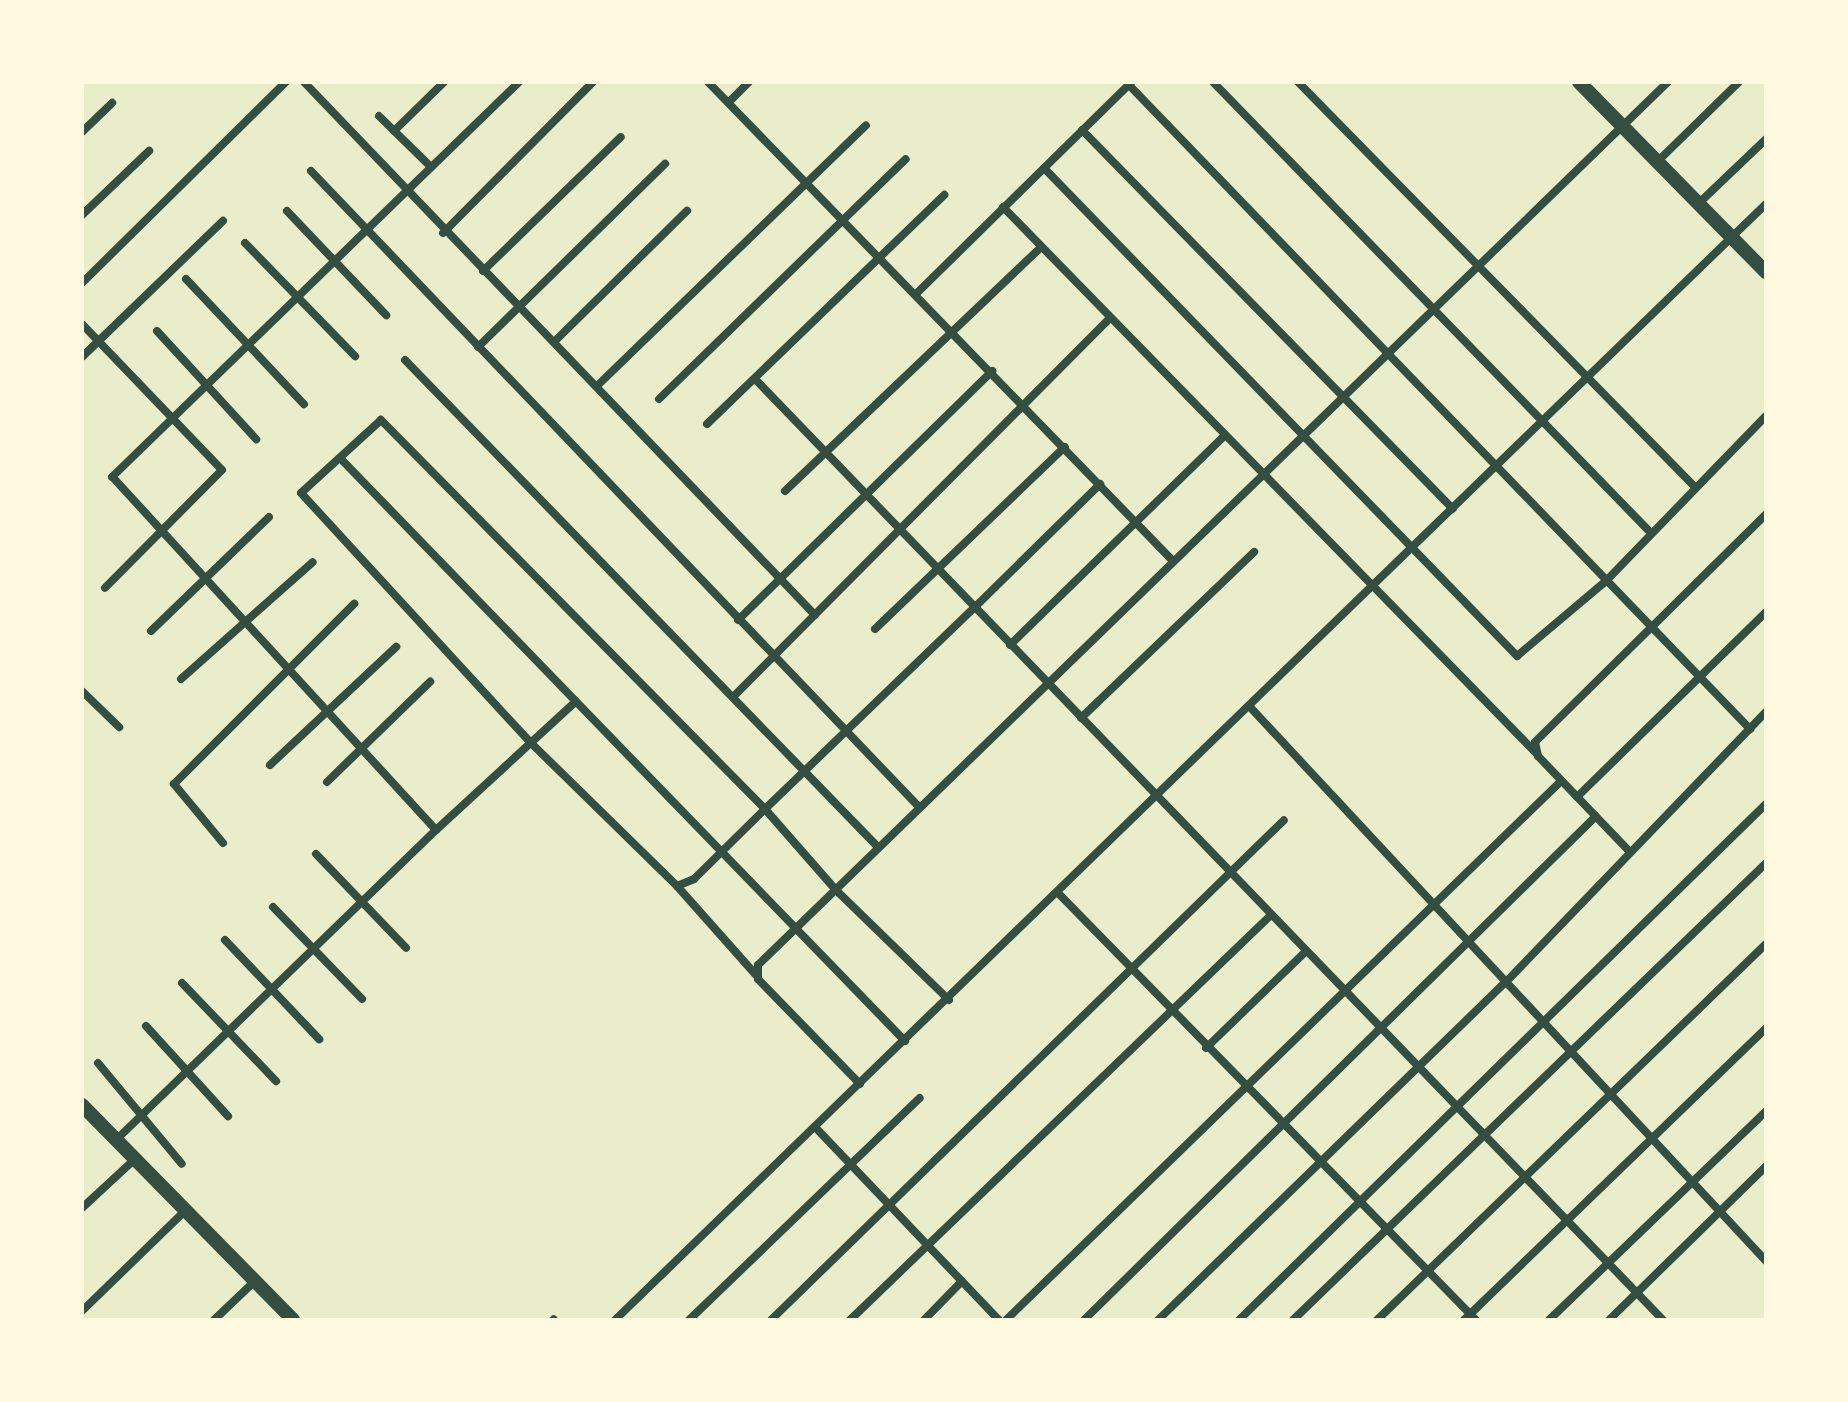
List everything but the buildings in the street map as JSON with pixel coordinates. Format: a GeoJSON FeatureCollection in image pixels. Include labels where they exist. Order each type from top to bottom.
{"type":"FeatureCollection","features":[{"type":"Feature","properties":{"kind":"street"},"geometry":{"type":"LineString","coordinates":[[82,283],[286,82]]}},
{"type":"Feature","properties":{"kind":"street"},"geometry":{"type":"LineString","coordinates":[[304,82],[443,233],[598,385],[815,615]]}},
{"type":"Feature","properties":{"kind":"street"},"geometry":{"type":"LineString","coordinates":[[394,131],[444,82]]}},
{"type":"Feature","properties":{"kind":"street"},"geometry":{"type":"LineString","coordinates":[[436,830],[329,710],[112,480],[171,418],[519,82]]}},
{"type":"Feature","properties":{"kind":"street"},"geometry":{"type":"LineString","coordinates":[[443,233],[593,82]]}},
{"type":"Feature","properties":{"kind":"street"},"geometry":{"type":"LineString","coordinates":[[708,82],[883,255],[1172,560]]}},
{"type":"Feature","properties":{"kind":"street"},"geometry":{"type":"LineString","coordinates":[[729,102],[749,82]]}},
{"type":"Feature","properties":{"kind":"street"},"geometry":{"type":"LineString","coordinates":[[1213,82],[1430,307],[1545,418],[1648,530]]}},
{"type":"Feature","properties":{"kind":"street"},"geometry":{"type":"LineString","coordinates":[[1298,82],[1694,486]]}},
{"type":"Feature","properties":{"kind":"street"},"geometry":{"type":"LineString","coordinates":[[755,975],[795,928],[1046,682],[1430,307],[1668,82]]}},
{"type":"Feature","properties":{"kind":"street"},"geometry":{"type":"LineString","coordinates":[[1657,162],[1739,82]]}},
{"type":"Feature","properties":{"kind":"street"},"geometry":{"type":"LineString","coordinates":[[918,292],[1131,83],[1499,464],[1605,582],[1750,729]]}},
{"type":"Feature","properties":{"kind":"street"},"geometry":{"type":"LineString","coordinates":[[1586,84],[1623,127],[1766,272]]}},
{"type":"Feature","properties":{"kind":"street"},"geometry":{"type":"LineString","coordinates":[[82,132],[112,103]]}},
{"type":"Feature","properties":{"kind":"street"},"geometry":{"type":"LineString","coordinates":[[379,116],[431,167]]}},
{"type":"Feature","properties":{"kind":"street"},"geometry":{"type":"LineString","coordinates":[[598,385],[866,125]]}},
{"type":"Feature","properties":{"kind":"street"},"geometry":{"type":"LineString","coordinates":[[1082,130],[1453,509]]}},
{"type":"Feature","properties":{"kind":"street"},"geometry":{"type":"LineString","coordinates":[[483,271],[621,137]]}},
{"type":"Feature","properties":{"kind":"street"},"geometry":{"type":"LineString","coordinates":[[1698,204],[1766,139]]}},
{"type":"Feature","properties":{"kind":"street"},"geometry":{"type":"LineString","coordinates":[[82,215],[149,151]]}},
{"type":"Feature","properties":{"kind":"street"},"geometry":{"type":"LineString","coordinates":[[659,399],[906,159]]}},
{"type":"Feature","properties":{"kind":"street"},"geometry":{"type":"LineString","coordinates":[[478,347],[665,164]]}},
{"type":"Feature","properties":{"kind":"street"},"geometry":{"type":"LineString","coordinates":[[1044,168],[1517,656],[1605,582],[1648,530],[1766,416]]}},
{"type":"Feature","properties":{"kind":"street"},"geometry":{"type":"LineString","coordinates":[[311,171],[919,807]]}},
{"type":"Feature","properties":{"kind":"street"},"geometry":{"type":"LineString","coordinates":[[707,424],[944,195]]}},
{"type":"Feature","properties":{"kind":"street"},"geometry":{"type":"LineString","coordinates":[[615,1320],[1060,895],[1766,204]]}},
{"type":"Feature","properties":{"kind":"street"},"geometry":{"type":"LineString","coordinates":[[1003,207],[1223,437],[1630,852]]}},
{"type":"Feature","properties":{"kind":"street"},"geometry":{"type":"LineString","coordinates":[[287,211],[386,315]]}},
{"type":"Feature","properties":{"kind":"street"},"geometry":{"type":"LineString","coordinates":[[554,342],[687,211]]}},
{"type":"Feature","properties":{"kind":"street"},"geometry":{"type":"LineString","coordinates":[[82,357],[223,221]]}},
{"type":"Feature","properties":{"kind":"street"},"geometry":{"type":"LineString","coordinates":[[245,243],[355,356]]}},
{"type":"Feature","properties":{"kind":"street"},"geometry":{"type":"LineString","coordinates":[[785,491],[1041,247]]}},
{"type":"Feature","properties":{"kind":"street"},"geometry":{"type":"LineString","coordinates":[[186,279],[304,404]]}},
{"type":"Feature","properties":{"kind":"street"},"geometry":{"type":"LineString","coordinates":[[734,696],[1110,318]]}},
{"type":"Feature","properties":{"kind":"street"},"geometry":{"type":"LineString","coordinates":[[82,324],[222,470],[162,535],[105,588]]}},
{"type":"Feature","properties":{"kind":"street"},"geometry":{"type":"LineString","coordinates":[[157,331],[256,439]]}},
{"type":"Feature","properties":{"kind":"street"},"geometry":{"type":"LineString","coordinates":[[405,360],[878,847]]}},
{"type":"Feature","properties":{"kind":"street"},"geometry":{"type":"LineString","coordinates":[[738,620],[992,371]]}},
{"type":"Feature","properties":{"kind":"street"},"geometry":{"type":"LineString","coordinates":[[755,379],[1663,1320]]}},
{"type":"Feature","properties":{"kind":"street"},"geometry":{"type":"LineString","coordinates":[[860,1084],[755,975],[677,886],[530,742],[301,493],[381,420],[765,809],[835,889],[949,1000]]}},
{"type":"Feature","properties":{"kind":"street"},"geometry":{"type":"LineString","coordinates":[[1010,645],[1223,437]]}},
{"type":"Feature","properties":{"kind":"street"},"geometry":{"type":"LineString","coordinates":[[875,629],[1065,447]]}},
{"type":"Feature","properties":{"kind":"street"},"geometry":{"type":"LineString","coordinates":[[340,458],[574,703],[905,1041]]}},
{"type":"Feature","properties":{"kind":"street"},"geometry":{"type":"LineString","coordinates":[[677,886],[722,852],[1100,484]]}},
{"type":"Feature","properties":{"kind":"street"},"geometry":{"type":"LineString","coordinates":[[1536,753],[1541,735],[1766,514]]}},
{"type":"Feature","properties":{"kind":"street"},"geometry":{"type":"LineString","coordinates":[[151,631],[269,517]]}},
{"type":"Feature","properties":{"kind":"street"},"geometry":{"type":"LineString","coordinates":[[1081,718],[1254,552]]}},
{"type":"Feature","properties":{"kind":"street"},"geometry":{"type":"LineString","coordinates":[[181,679],[313,562]]}},
{"type":"Feature","properties":{"kind":"street"},"geometry":{"type":"LineString","coordinates":[[223,843],[174,784],[354,604]]}},
{"type":"Feature","properties":{"kind":"street"},"geometry":{"type":"LineString","coordinates":[[1577,797],[1766,612]]}},
{"type":"Feature","properties":{"kind":"street"},"geometry":{"type":"LineString","coordinates":[[270,765],[396,647]]}},
{"type":"Feature","properties":{"kind":"street"},"geometry":{"type":"LineString","coordinates":[[327,782],[430,682]]}},
{"type":"Feature","properties":{"kind":"street"},"geometry":{"type":"LineString","coordinates":[[82,691],[119,727]]}},
{"type":"Feature","properties":{"kind":"street"},"geometry":{"type":"LineString","coordinates":[[116,1140],[318,950],[436,830],[574,703]]}},
{"type":"Feature","properties":{"kind":"street"},"geometry":{"type":"LineString","coordinates":[[1250,707],[1571,1050],[1649,1141],[1766,1261]]}},
{"type":"Feature","properties":{"kind":"street"},"geometry":{"type":"LineString","coordinates":[[1158,1320],[1506,982],[1766,712]]}},
{"type":"Feature","properties":{"kind":"street"},"geometry":{"type":"LineString","coordinates":[[1006,1320],[1242,1085],[1561,781]]}},
{"type":"Feature","properties":{"kind":"street"},"geometry":{"type":"LineString","coordinates":[[1239,1320],[1766,804]]}},
{"type":"Feature","properties":{"kind":"street"},"geometry":{"type":"LineString","coordinates":[[1084,1320],[1596,816]]}},
{"type":"Feature","properties":{"kind":"street"},"geometry":{"type":"LineString","coordinates":[[771,1320],[1284,820]]}},
{"type":"Feature","properties":{"kind":"street"},"geometry":{"type":"LineString","coordinates":[[316,854],[406,948]]}},
{"type":"Feature","properties":{"kind":"street"},"geometry":{"type":"LineString","coordinates":[[1293,1320],[1766,863]]}},
{"type":"Feature","properties":{"kind":"street"},"geometry":{"type":"LineString","coordinates":[[1060,895],[1242,1085],[1428,1271],[1470,1318],[1766,1028]]}},
{"type":"Feature","properties":{"kind":"street"},"geometry":{"type":"LineString","coordinates":[[273,907],[318,950],[362,999]]}},
{"type":"Feature","properties":{"kind":"street"},"geometry":{"type":"LineString","coordinates":[[850,1320],[923,1244],[1271,915]]}},
{"type":"Feature","properties":{"kind":"street"},"geometry":{"type":"LineString","coordinates":[[225,940],[272,993],[319,1039]]}},
{"type":"Feature","properties":{"kind":"street"},"geometry":{"type":"LineString","coordinates":[[1377,1320],[1766,944]]}},
{"type":"Feature","properties":{"kind":"street"},"geometry":{"type":"LineString","coordinates":[[1206,1048],[1306,951]]}},
{"type":"Feature","properties":{"kind":"street"},"geometry":{"type":"LineString","coordinates":[[182,983],[276,1081]]}},
{"type":"Feature","properties":{"kind":"street"},"geometry":{"type":"LineString","coordinates":[[146,1026],[185,1075],[228,1116]]}},
{"type":"Feature","properties":{"kind":"street"},"geometry":{"type":"LineString","coordinates":[[98,1063],[144,1114],[182,1164]]}},
{"type":"Feature","properties":{"kind":"street"},"geometry":{"type":"LineString","coordinates":[[689,1320],[920,1098]]}},
{"type":"Feature","properties":{"kind":"street"},"geometry":{"type":"LineString","coordinates":[[82,1105],[293,1320]]}},
{"type":"Feature","properties":{"kind":"street"},"geometry":{"type":"LineString","coordinates":[[1549,1320],[1766,1111]]}},
{"type":"Feature","properties":{"kind":"street"},"geometry":{"type":"LineString","coordinates":[[815,1127],[886,1206],[999,1320]]}},
{"type":"Feature","properties":{"kind":"street"},"geometry":{"type":"LineString","coordinates":[[82,1208],[135,1159]]}},
{"type":"Feature","properties":{"kind":"street"},"geometry":{"type":"LineString","coordinates":[[1609,1320],[1766,1166]]}},
{"type":"Feature","properties":{"kind":"street"},"geometry":{"type":"LineString","coordinates":[[82,1311],[185,1211]]}},
{"type":"Feature","properties":{"kind":"street"},"geometry":{"type":"LineString","coordinates":[[214,1320],[255,1281]]}},
{"type":"Feature","properties":{"kind":"street"},"geometry":{"type":"LineString","coordinates":[[924,1320],[962,1281]]}}]}
